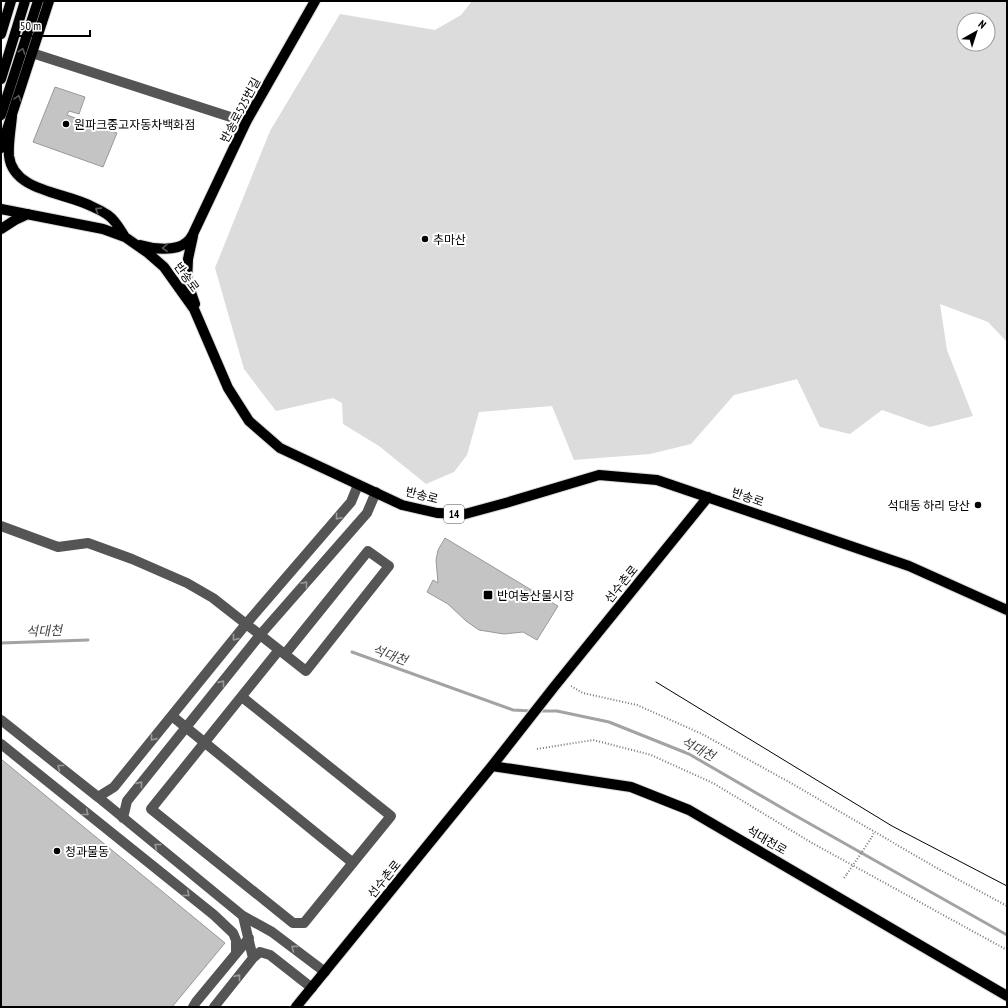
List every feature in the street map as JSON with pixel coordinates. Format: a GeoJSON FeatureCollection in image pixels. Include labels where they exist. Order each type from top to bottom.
{"type":"FeatureCollection","features":[{"type":"Feature","properties":{"kind":"main road"},"geometry":{"type":"LineString","coordinates":[[1,34],[11,1]]}},
{"type":"Feature","properties":{"kind":"main road"},"geometry":{"type":"LineString","coordinates":[[1,79],[25,1]]}},
{"type":"Feature","properties":{"kind":"main road"},"geometry":{"type":"LineString","coordinates":[[1,115],[38,1]]}},
{"type":"Feature","properties":{"kind":"main road"},"geometry":{"type":"LineString","coordinates":[[1,148],[49,1]]}},
{"type":"Feature","properties":{"kind":"main road"},"geometry":{"type":"LineString","coordinates":[[34,49],[45,29],[54,1]]}},
{"type":"Feature","properties":{"kind":"main road","name":"반송로525번길"},"geometry":{"type":"LineString","coordinates":[[193,234],[246,122],[315,1]]}},
{"type":"Feature","properties":{"kind":"main road"},"geometry":{"type":"LineString","coordinates":[[12,116],[9,156],[16,173],[24,180],[37,188],[61,194],[92,206],[114,220],[129,240],[157,248],[176,248],[186,243],[193,234]]}},
{"type":"Feature","properties":{"kind":"main road","name":"반송로"},"geometry":{"type":"LineString","coordinates":[[1,209],[103,229],[129,240],[148,253],[164,267],[194,309],[228,388],[249,421],[280,448],[402,505],[437,513],[465,514],[600,474],[657,480],[909,566],[1007,610]]}},
{"type":"Feature","properties":{"kind":"main road"},"geometry":{"type":"LineString","coordinates":[[1,229],[28,214]]}},
{"type":"Feature","properties":{"kind":"main road"},"geometry":{"type":"LineString","coordinates":[[193,234],[188,259],[186,281],[200,320]]}},
{"type":"Feature","properties":{"kind":"main road","name":"선수촌로"},"geometry":{"type":"LineString","coordinates":[[296,1007],[708,498]]}},
{"type":"Feature","properties":{"kind":"main road","name":"석대천로"},"geometry":{"type":"LineString","coordinates":[[492,766],[631,787],[689,810],[1007,996]]}},
{"type":"Feature","properties":{"kind":"street"},"geometry":{"type":"LineString","coordinates":[[34,49],[246,122]]}},
{"type":"Feature","properties":{"kind":"street"},"geometry":{"type":"LineString","coordinates":[[98,797],[114,787],[246,624],[351,502],[358,485]]}},
{"type":"Feature","properties":{"kind":"street"},"geometry":{"type":"LineString","coordinates":[[123,818],[127,801],[260,635],[367,513],[376,492]]}},
{"type":"Feature","properties":{"kind":"street"},"geometry":{"type":"LineString","coordinates":[[1,526],[58,547],[88,543],[132,559],[187,583],[213,598],[260,635],[282,652],[306,670],[389,566],[368,551],[282,652],[242,697],[151,808],[293,923],[304,923],[391,816],[242,697]]}},
{"type":"Feature","properties":{"kind":"street"},"geometry":{"type":"LineString","coordinates":[[172,716],[353,863]]}},
{"type":"Feature","properties":{"kind":"street"},"geometry":{"type":"LineString","coordinates":[[1,720],[98,797],[243,916],[272,932],[325,972]]}},
{"type":"Feature","properties":{"kind":"street"},"geometry":{"type":"LineString","coordinates":[[1,744],[214,915],[233,933],[236,940],[236,953]]}},
{"type":"Feature","properties":{"kind":"street"},"geometry":{"type":"LineString","coordinates":[[243,916],[253,958]]}},
{"type":"Feature","properties":{"kind":"street"},"geometry":{"type":"LineString","coordinates":[[193,1007],[248,938]]}},
{"type":"Feature","properties":{"kind":"street"},"geometry":{"type":"LineString","coordinates":[[214,1007],[253,958],[260,952],[270,955],[312,988]]}},
{"type":"Feature","properties":{"kind":"path"},"geometry":{"type":"LineString","coordinates":[[571,686],[583,693],[637,705],[702,734],[935,867],[1007,906]]}},
{"type":"Feature","properties":{"kind":"path"},"geometry":{"type":"LineString","coordinates":[[537,749],[593,740],[652,755],[713,784],[812,843],[1007,950]]}},
{"type":"Feature","properties":{"kind":"path"},"geometry":{"type":"LineString","coordinates":[[844,878],[872,838],[874,832]]}},
{"type":"Feature","properties":{"kind":"shaded area"},"geometry":{"type":"Polygon","coordinates":[[[472,1],[1007,1],[1007,342],[988,322],[940,304],[947,350],[973,416],[930,427],[882,410],[850,434],[820,427],[797,379],[734,395],[691,444],[650,454],[574,460],[552,406],[479,412],[467,455],[454,472],[426,484],[379,446],[343,424],[342,403],[333,398],[276,411],[244,369],[215,268],[270,131],[340,14],[435,30],[461,15],[472,1]]]}},
{"type":"Feature","properties":{"kind":"building","name":"원파크중고자동차백화점"},"geometry":{"type":"Polygon","coordinates":[[[55,87],[85,97],[79,114],[69,111],[67,115],[117,133],[103,167],[33,142],[55,87]]]}},
{"type":"Feature","properties":{"kind":"building"},"geometry":{"type":"Polygon","coordinates":[[[445,538],[558,606],[537,640],[523,632],[504,634],[479,630],[466,621],[448,604],[427,592],[433,580],[438,583],[436,560],[438,550],[445,538]]]}},
{"type":"Feature","properties":{"kind":"building","name":"청과물동"},"geometry":{"type":"Polygon","coordinates":[[[1,759],[225,943],[172,1007],[1,1007],[1,759]]]}},
{"type":"Feature","properties":{"kind":"waterway","name":"석대천"},"geometry":{"type":"LineString","coordinates":[[1,643],[88,640]]}},
{"type":"Feature","properties":{"kind":"waterway","name":"석대천"},"geometry":{"type":"LineString","coordinates":[[352,652],[513,710],[532,711]]}},
{"type":"Feature","properties":{"kind":"waterway","name":"석대천"},"geometry":{"type":"LineString","coordinates":[[538,711],[557,711],[609,722],[689,754],[1007,935]]}},
{"type":"Feature","properties":{"kind":"tram line"},"geometry":{"type":"LineString","coordinates":[[656,682],[892,826],[1007,886]]}},
{"type":"Feature","properties":{"kind":"place","name":"원파크중고자동차백화점"},"geometry":{"type":"Point","coordinates":[66,124]}},
{"type":"Feature","properties":{"kind":"place","name":"추마산"},"geometry":{"type":"Point","coordinates":[425,239]}},
{"type":"Feature","properties":{"kind":"place","name":"석대동 하리 당산"},"geometry":{"type":"Point","coordinates":[978,505]}},
{"type":"Feature","properties":{"kind":"place","name":"반여농산물시장"},"geometry":{"type":"Point","coordinates":[488,595]}},
{"type":"Feature","properties":{"kind":"place","name":"청과물동"},"geometry":{"type":"Point","coordinates":[57,851]}}]}
